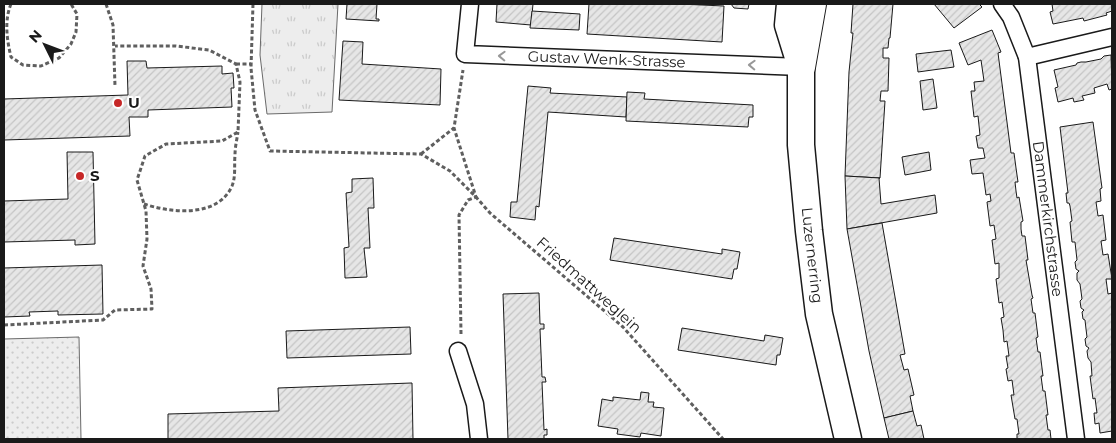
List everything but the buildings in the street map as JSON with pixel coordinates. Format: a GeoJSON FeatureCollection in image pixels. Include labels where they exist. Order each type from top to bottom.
{"type":"FeatureCollection","features":[{"type":"Feature","properties":{"kind":"highway"},"geometry":{"type":"LineString","coordinates":[[801,67],[804,4]]}},
{"type":"Feature","properties":{"kind":"highway"},"geometry":{"type":"LineString","coordinates":[[801,67],[812,4]]}},
{"type":"Feature","properties":{"kind":"main road","name":"Luzernerring"},"geometry":{"type":"LineString","coordinates":[[790,4],[788,25],[801,67],[801,145],[819,314],[848,439]]}},
{"type":"Feature","properties":{"kind":"main road","name":"Luzernerring"},"geometry":{"type":"LineString","coordinates":[[801,67],[818,34],[825,4]]}},
{"type":"Feature","properties":{"kind":"street"},"geometry":{"type":"LineString","coordinates":[[465,54],[470,4]]}},
{"type":"Feature","properties":{"kind":"street","name":"Dammerkirchstrasse"},"geometry":{"type":"LineString","coordinates":[[1002,4],[1011,18],[1027,57],[1076,439]]}},
{"type":"Feature","properties":{"kind":"street"},"geometry":{"type":"LineString","coordinates":[[1027,57],[1112,37]]}},
{"type":"Feature","properties":{"kind":"street","name":"Gustav Wenk-Strasse"},"geometry":{"type":"LineString","coordinates":[[465,54],[801,67]]}},
{"type":"Feature","properties":{"kind":"street"},"geometry":{"type":"LineString","coordinates":[[458,351],[475,404],[479,439]]}},
{"type":"Feature","properties":{"kind":"path"},"geometry":{"type":"LineString","coordinates":[[11,4],[7,14],[8,42],[11,57],[24,65],[41,66],[59,58],[71,44],[76,32],[77,14],[70,4]]}},
{"type":"Feature","properties":{"kind":"path"},"geometry":{"type":"LineString","coordinates":[[106,4],[113,25],[115,86]]}},
{"type":"Feature","properties":{"kind":"path"},"geometry":{"type":"LineString","coordinates":[[114,46],[176,46],[209,50],[236,64],[251,64],[253,4]]}},
{"type":"Feature","properties":{"kind":"path","name":"Friedmattweglein"},"geometry":{"type":"LineString","coordinates":[[465,54],[454,128],[476,197]]}},
{"type":"Feature","properties":{"kind":"path"},"geometry":{"type":"LineString","coordinates":[[143,204],[154,207],[199,209],[220,201],[232,186],[235,176],[240,82],[236,64]]}},
{"type":"Feature","properties":{"kind":"path","name":"Friedmattweglein"},"geometry":{"type":"LineString","coordinates":[[251,64],[255,110],[270,151],[421,154],[450,171],[490,213],[623,327],[723,439]]}},
{"type":"Feature","properties":{"kind":"path"},"geometry":{"type":"LineString","coordinates":[[421,154],[454,128]]}},
{"type":"Feature","properties":{"kind":"path"},"geometry":{"type":"LineString","coordinates":[[4,324],[103,320],[116,310],[152,309],[151,289],[143,266],[147,239],[146,212],[137,180],[146,156],[166,144],[222,141],[238,132]]}},
{"type":"Feature","properties":{"kind":"path"},"geometry":{"type":"LineString","coordinates":[[458,351],[462,332],[460,215],[468,200],[476,197]]}},
{"type":"Feature","properties":{"kind":"green space"},"geometry":{"type":"Polygon","coordinates":[[[262,4],[338,4],[332,112],[267,114],[260,55],[262,4]]]}},
{"type":"Feature","properties":{"kind":"green space"},"geometry":{"type":"Polygon","coordinates":[[[79,337],[81,439],[4,439],[4,339],[79,337]]]}},
{"type":"Feature","properties":{"kind":"place","name":"U"},"geometry":{"type":"Point","coordinates":[118,103]}},
{"type":"Feature","properties":{"kind":"place","name":"S"},"geometry":{"type":"Point","coordinates":[80,176]}}]}
